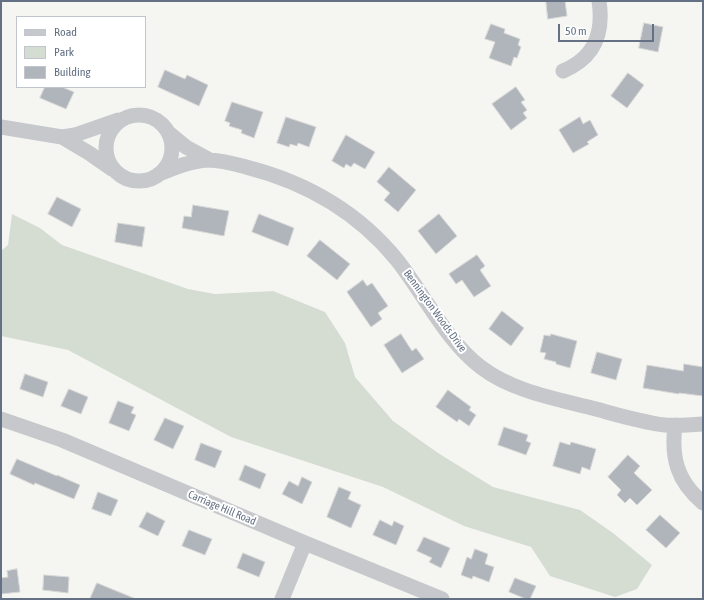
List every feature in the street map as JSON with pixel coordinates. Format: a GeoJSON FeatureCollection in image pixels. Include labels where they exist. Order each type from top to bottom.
{"type":"FeatureCollection","features":[{"type":"Feature","properties":{"kind":"street"},"geometry":{"type":"LineString","coordinates":[[563,71],[575,66],[594,46],[597,39],[600,18],[599,1]]}},
{"type":"Feature","properties":{"kind":"street","name":"Bennington Woods Drive"},"geometry":{"type":"LineString","coordinates":[[62,137],[121,120],[131,115],[146,115],[159,121],[169,133],[186,147],[210,160],[251,168],[298,184],[325,198],[351,215],[377,238],[396,259],[463,351],[490,374],[512,384],[555,398],[649,422],[675,425],[703,424]]}},
{"type":"Feature","properties":{"kind":"street"},"geometry":{"type":"LineString","coordinates":[[117,173],[109,162],[105,147],[110,130],[121,120]]}},
{"type":"Feature","properties":{"kind":"street","name":"Bennington Woods Drive"},"geometry":{"type":"LineString","coordinates":[[1,127],[62,137],[90,153],[129,180],[139,181],[149,179],[181,165],[210,160]]}},
{"type":"Feature","properties":{"kind":"street"},"geometry":{"type":"LineString","coordinates":[[159,174],[167,165],[172,154],[172,143],[169,133]]}},
{"type":"Feature","properties":{"kind":"street","name":"Carriage Hill Road"},"geometry":{"type":"LineString","coordinates":[[1,419],[62,440],[305,544],[442,599]]}},
{"type":"Feature","properties":{"kind":"street"},"geometry":{"type":"LineString","coordinates":[[675,425],[673,448],[676,465],[689,489],[703,503]]}},
{"type":"Feature","properties":{"kind":"street"},"geometry":{"type":"LineString","coordinates":[[282,599],[305,544]]}},
{"type":"Feature","properties":{"kind":"green space"},"geometry":{"type":"Polygon","coordinates":[[[12,214],[40,228],[62,245],[188,289],[215,294],[273,291],[325,312],[345,343],[355,377],[393,421],[438,453],[493,487],[580,510],[613,533],[652,565],[637,589],[615,597],[550,576],[531,547],[464,526],[383,487],[231,437],[68,350],[1,336],[1,251],[8,245],[12,214]]]}},
{"type":"Feature","properties":{"kind":"building"},"geometry":{"type":"Polygon","coordinates":[[[546,1],[565,1],[567,16],[548,19],[546,1]]]}},
{"type":"Feature","properties":{"kind":"building"},"geometry":{"type":"Polygon","coordinates":[[[644,23],[663,27],[658,52],[639,48],[644,23]]]}},
{"type":"Feature","properties":{"kind":"building"},"geometry":{"type":"Polygon","coordinates":[[[491,24],[505,29],[504,33],[520,39],[518,45],[521,47],[517,58],[514,57],[511,66],[489,58],[495,42],[485,39],[491,24]]]}},
{"type":"Feature","properties":{"kind":"building"},"geometry":{"type":"Polygon","coordinates":[[[165,70],[185,79],[187,75],[208,85],[199,106],[158,87],[165,70]]]}},
{"type":"Feature","properties":{"kind":"building"},"geometry":{"type":"Polygon","coordinates":[[[628,73],[644,85],[627,108],[611,96],[628,73]]]}},
{"type":"Feature","properties":{"kind":"building"},"geometry":{"type":"Polygon","coordinates":[[[516,87],[525,100],[521,102],[527,110],[523,113],[527,118],[511,130],[492,104],[516,87]]]}},
{"type":"Feature","properties":{"kind":"building"},"geometry":{"type":"Polygon","coordinates":[[[45,88],[64,88],[74,92],[66,109],[40,98],[45,88]]]}},
{"type":"Feature","properties":{"kind":"building"},"geometry":{"type":"Polygon","coordinates":[[[232,102],[263,112],[254,138],[241,133],[242,130],[229,126],[230,123],[225,121],[232,102]]]}},
{"type":"Feature","properties":{"kind":"building"},"geometry":{"type":"Polygon","coordinates":[[[286,117],[316,127],[309,147],[298,143],[297,146],[290,144],[289,147],[277,143],[286,117]]]}},
{"type":"Feature","properties":{"kind":"building"},"geometry":{"type":"Polygon","coordinates":[[[580,117],[583,124],[590,120],[598,135],[587,142],[589,144],[573,153],[559,130],[580,117]]]}},
{"type":"Feature","properties":{"kind":"building"},"geometry":{"type":"Polygon","coordinates":[[[346,135],[375,152],[365,169],[354,163],[351,167],[346,164],[344,168],[332,161],[346,135]]]}},
{"type":"Feature","properties":{"kind":"building"},"geometry":{"type":"Polygon","coordinates":[[[389,167],[416,190],[398,212],[384,200],[390,193],[377,182],[389,167]]]}},
{"type":"Feature","properties":{"kind":"building"},"geometry":{"type":"Polygon","coordinates":[[[57,197],[81,209],[72,227],[48,214],[57,197]]]}},
{"type":"Feature","properties":{"kind":"building"},"geometry":{"type":"Polygon","coordinates":[[[193,205],[229,211],[224,236],[182,228],[184,216],[191,217],[193,205]]]}},
{"type":"Feature","properties":{"kind":"building"},"geometry":{"type":"Polygon","coordinates":[[[259,214],[294,228],[288,246],[252,232],[259,214]]]}},
{"type":"Feature","properties":{"kind":"building"},"geometry":{"type":"Polygon","coordinates":[[[439,214],[457,236],[436,254],[418,231],[439,214]]]}},
{"type":"Feature","properties":{"kind":"building"},"geometry":{"type":"Polygon","coordinates":[[[118,223],[145,227],[142,247],[115,242],[118,223]]]}},
{"type":"Feature","properties":{"kind":"building"},"geometry":{"type":"Polygon","coordinates":[[[320,240],[350,264],[337,280],[307,256],[320,240]]]}},
{"type":"Feature","properties":{"kind":"building"},"geometry":{"type":"Polygon","coordinates":[[[477,255],[485,266],[480,270],[491,286],[474,297],[462,280],[456,284],[449,274],[477,255]]]}},
{"type":"Feature","properties":{"kind":"building"},"geometry":{"type":"Polygon","coordinates":[[[363,280],[367,286],[372,283],[388,306],[378,313],[382,319],[371,327],[347,292],[363,280]]]}},
{"type":"Feature","properties":{"kind":"building"},"geometry":{"type":"Polygon","coordinates":[[[502,311],[524,328],[511,346],[489,329],[502,311]]]}},
{"type":"Feature","properties":{"kind":"building"},"geometry":{"type":"Polygon","coordinates":[[[401,334],[412,351],[416,348],[424,359],[402,373],[384,345],[401,334]]]}},
{"type":"Feature","properties":{"kind":"building"},"geometry":{"type":"Polygon","coordinates":[[[551,334],[577,341],[570,368],[544,359],[546,353],[540,352],[544,335],[550,336],[551,334]]]}},
{"type":"Feature","properties":{"kind":"building"},"geometry":{"type":"Polygon","coordinates":[[[597,352],[622,359],[616,380],[591,373],[597,352]]]}},
{"type":"Feature","properties":{"kind":"building"},"geometry":{"type":"Polygon","coordinates":[[[684,364],[703,367],[703,396],[643,388],[647,365],[683,371],[684,364]]]}},
{"type":"Feature","properties":{"kind":"building"},"geometry":{"type":"Polygon","coordinates":[[[25,374],[48,382],[43,397],[20,389],[25,374]]]}},
{"type":"Feature","properties":{"kind":"building"},"geometry":{"type":"Polygon","coordinates":[[[69,389],[88,397],[81,414],[61,406],[69,389]]]}},
{"type":"Feature","properties":{"kind":"building"},"geometry":{"type":"Polygon","coordinates":[[[448,390],[471,407],[469,410],[476,415],[469,426],[459,419],[457,422],[436,407],[448,390]]]}},
{"type":"Feature","properties":{"kind":"building"},"geometry":{"type":"Polygon","coordinates":[[[118,401],[134,407],[131,413],[136,415],[129,431],[109,423],[118,401]]]}},
{"type":"Feature","properties":{"kind":"building"},"geometry":{"type":"Polygon","coordinates":[[[165,418],[184,426],[173,449],[154,440],[165,418]]]}},
{"type":"Feature","properties":{"kind":"building"},"geometry":{"type":"Polygon","coordinates":[[[504,427],[528,435],[526,441],[531,443],[526,455],[498,445],[504,427]]]}},
{"type":"Feature","properties":{"kind":"building"},"geometry":{"type":"Polygon","coordinates":[[[560,442],[570,445],[571,442],[596,449],[590,470],[582,467],[580,474],[553,466],[560,442]]]}},
{"type":"Feature","properties":{"kind":"building"},"geometry":{"type":"Polygon","coordinates":[[[201,443],[222,451],[215,468],[195,460],[201,443]]]}},
{"type":"Feature","properties":{"kind":"building"},"geometry":{"type":"Polygon","coordinates":[[[628,455],[640,466],[634,473],[652,490],[637,505],[630,498],[625,503],[617,495],[621,490],[608,477],[628,455]]]}},
{"type":"Feature","properties":{"kind":"building"},"geometry":{"type":"Polygon","coordinates":[[[17,459],[80,485],[74,499],[35,483],[34,485],[10,474],[17,459]]]}},
{"type":"Feature","properties":{"kind":"building"},"geometry":{"type":"Polygon","coordinates":[[[245,465],[266,474],[260,489],[239,480],[245,465]]]}},
{"type":"Feature","properties":{"kind":"building"},"geometry":{"type":"Polygon","coordinates":[[[302,477],[312,482],[302,504],[282,494],[289,481],[298,486],[302,477]]]}},
{"type":"Feature","properties":{"kind":"building"},"geometry":{"type":"Polygon","coordinates":[[[339,487],[351,492],[348,499],[361,505],[351,528],[327,517],[339,487]]]}},
{"type":"Feature","properties":{"kind":"building"},"geometry":{"type":"Polygon","coordinates":[[[98,492],[118,500],[111,516],[92,509],[98,492]]]}},
{"type":"Feature","properties":{"kind":"building"},"geometry":{"type":"Polygon","coordinates":[[[147,512],[165,521],[158,536],[139,527],[147,512]]]}},
{"type":"Feature","properties":{"kind":"building"},"geometry":{"type":"Polygon","coordinates":[[[660,515],[680,533],[666,548],[646,530],[660,515]]]}},
{"type":"Feature","properties":{"kind":"building"},"geometry":{"type":"Polygon","coordinates":[[[380,520],[392,526],[394,521],[404,526],[396,545],[373,535],[380,520]]]}},
{"type":"Feature","properties":{"kind":"building"},"geometry":{"type":"Polygon","coordinates":[[[189,530],[212,539],[205,555],[182,546],[189,530]]]}},
{"type":"Feature","properties":{"kind":"building"},"geometry":{"type":"Polygon","coordinates":[[[424,537],[450,548],[441,568],[429,562],[432,558],[417,551],[424,537]]]}},
{"type":"Feature","properties":{"kind":"building"},"geometry":{"type":"Polygon","coordinates":[[[475,549],[488,554],[485,564],[494,567],[489,582],[473,576],[472,579],[461,575],[467,557],[471,559],[475,549]]]}},
{"type":"Feature","properties":{"kind":"building"},"geometry":{"type":"Polygon","coordinates":[[[243,553],[265,562],[259,577],[237,568],[243,553]]]}},
{"type":"Feature","properties":{"kind":"building"},"geometry":{"type":"Polygon","coordinates":[[[17,569],[20,592],[1,594],[1,578],[8,577],[7,571],[17,569]]]}},
{"type":"Feature","properties":{"kind":"building"},"geometry":{"type":"Polygon","coordinates":[[[44,575],[69,577],[68,593],[43,590],[44,575]]]}},
{"type":"Feature","properties":{"kind":"building"},"geometry":{"type":"Polygon","coordinates":[[[515,578],[536,586],[530,599],[526,599],[509,592],[515,578]]]}},
{"type":"Feature","properties":{"kind":"building"},"geometry":{"type":"Polygon","coordinates":[[[97,583],[136,599],[90,599],[97,583]]]}}]}
